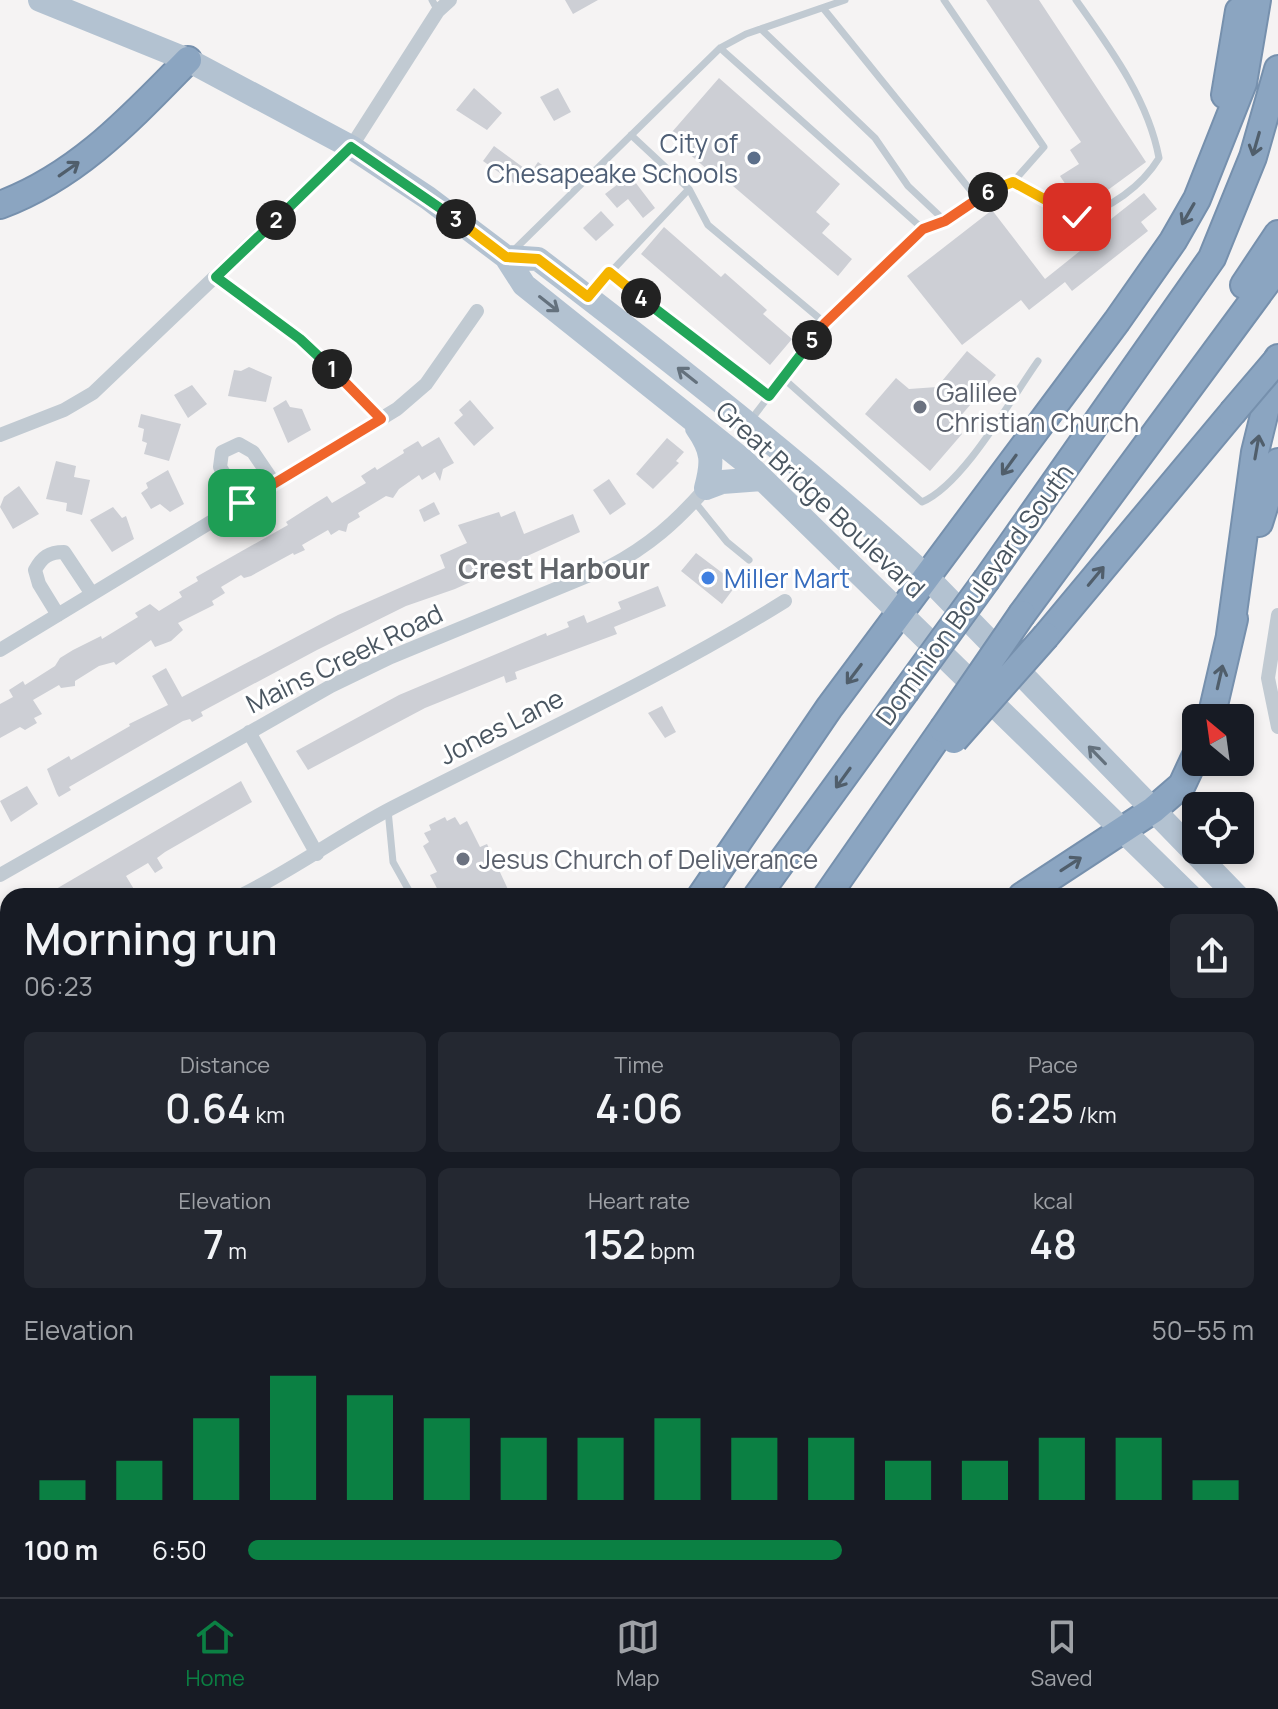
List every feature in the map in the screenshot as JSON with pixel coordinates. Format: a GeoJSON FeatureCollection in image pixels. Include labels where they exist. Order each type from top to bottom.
{"type":"FeatureCollection","features":[{"type":"Feature","properties":{"kind":"highway"},"geometry":{"type":"LineString","coordinates":[[1219,143],[1229,58],[1241,0]]}},
{"type":"Feature","properties":{"kind":"highway"},"geometry":{"type":"LineString","coordinates":[[706,888],[829,708],[1173,241],[1197,199],[1243,83],[1257,0]]}},
{"type":"Feature","properties":{"kind":"highway"},"geometry":{"type":"LineString","coordinates":[[0,205],[50,183],[106,143],[188,60]]}},
{"type":"Feature","properties":{"kind":"highway","name":"Dominion Boulevard South"},"geometry":{"type":"LineString","coordinates":[[763,888],[987,579],[1212,258],[1253,157],[1278,69]]}},
{"type":"Feature","properties":{"kind":"highway"},"geometry":{"type":"LineString","coordinates":[[1051,574],[1278,234]]}},
{"type":"Feature","properties":{"kind":"highway"},"geometry":{"type":"LineString","coordinates":[[1051,574],[1278,267]]}},
{"type":"Feature","properties":{"kind":"highway"},"geometry":{"type":"LineString","coordinates":[[948,734],[1046,636],[1278,358]]}},
{"type":"Feature","properties":{"kind":"highway"},"geometry":{"type":"LineString","coordinates":[[1230,635],[1255,452],[1278,358]]}},
{"type":"Feature","properties":{"kind":"highway"},"geometry":{"type":"LineString","coordinates":[[1214,704],[1278,462]]}},
{"type":"Feature","properties":{"kind":"highway","name":"Dominion Boulevard South"},"geometry":{"type":"LineString","coordinates":[[833,888],[948,734],[1022,614],[1051,574]]}},
{"type":"Feature","properties":{"kind":"highway"},"geometry":{"type":"LineString","coordinates":[[1034,888],[1153,810],[1182,785],[1186,776]]}},
{"type":"Feature","properties":{"kind":"main road","name":"Great Bridge Boulevard"},"geometry":{"type":"LineString","coordinates":[[40,0],[188,60],[351,147],[428,198],[506,257],[524,285],[680,407],[762,479],[1182,888]]}},
{"type":"Feature","properties":{"kind":"main road","name":"Great Bridge Boulevard"},"geometry":{"type":"LineString","coordinates":[[506,257],[538,259],[749,423],[927,577],[1229,888]]}},
{"type":"Feature","properties":{"kind":"main road"},"geometry":{"type":"LineString","coordinates":[[591,300],[600,344]]}},
{"type":"Feature","properties":{"kind":"main road"},"geometry":{"type":"LineString","coordinates":[[638,374],[665,382],[719,426],[735,427],[749,423],[751,454],[762,479],[722,482],[700,495]]}},
{"type":"Feature","properties":{"kind":"main road"},"geometry":{"type":"LineString","coordinates":[[680,407],[711,449],[713,462],[700,495]]}},
{"type":"Feature","properties":{"kind":"street"},"geometry":{"type":"LineString","coordinates":[[0,435],[64,410],[93,393],[351,147],[435,6],[450,0]]}},
{"type":"Feature","properties":{"kind":"street"},"geometry":{"type":"LineString","coordinates":[[216,277],[300,339],[381,419]]}},
{"type":"Feature","properties":{"kind":"street"},"geometry":{"type":"LineString","coordinates":[[0,650],[381,419],[426,384],[477,311]]}},
{"type":"Feature","properties":{"kind":"street"},"geometry":{"type":"LineString","coordinates":[[242,503],[220,467],[222,452],[229,446],[239,444],[253,452],[274,483]]}},
{"type":"Feature","properties":{"kind":"street","name":"Mains Creek Road"},"geometry":{"type":"LineString","coordinates":[[0,875],[249,732],[391,657],[609,567],[655,540],[700,495]]}},
{"type":"Feature","properties":{"kind":"street"},"geometry":{"type":"LineString","coordinates":[[58,615],[39,584],[35,570],[41,559],[53,552],[64,552],[74,562],[92,594]]}},
{"type":"Feature","properties":{"kind":"street","name":"Jones Lane"},"geometry":{"type":"LineString","coordinates":[[255,888],[388,810],[721,641],[785,601]]}},
{"type":"Feature","properties":{"kind":"street"},"geometry":{"type":"LineString","coordinates":[[1278,615],[1268,678],[1278,727]]}},
{"type":"Feature","properties":{"kind":"street"},"geometry":{"type":"LineString","coordinates":[[249,732],[317,854]]}},
{"type":"Feature","properties":{"kind":"lane"},"geometry":{"type":"LineString","coordinates":[[506,257],[720,48],[761,29],[845,0]]}},
{"type":"Feature","properties":{"kind":"lane"},"geometry":{"type":"LineString","coordinates":[[749,423],[825,323],[923,229],[945,221],[976,197],[1013,182],[1044,147],[944,0]]}},
{"type":"Feature","properties":{"kind":"lane"},"geometry":{"type":"LineString","coordinates":[[1013,182],[1077,217],[1097,213],[1148,176],[1159,158],[1154,130],[1134,90],[1076,0]]}},
{"type":"Feature","properties":{"kind":"lane"},"geometry":{"type":"LineString","coordinates":[[823,8],[976,197]]}},
{"type":"Feature","properties":{"kind":"lane"},"geometry":{"type":"LineString","coordinates":[[761,29],[875,138],[908,186],[945,221]]}},
{"type":"Feature","properties":{"kind":"lane"},"geometry":{"type":"LineString","coordinates":[[720,48],[923,229]]}},
{"type":"Feature","properties":{"kind":"lane"},"geometry":{"type":"LineString","coordinates":[[631,135],[689,189],[708,225],[825,323]]}},
{"type":"Feature","properties":{"kind":"lane"},"geometry":{"type":"LineString","coordinates":[[591,300],[609,272],[689,189]]}},
{"type":"Feature","properties":{"kind":"lane"},"geometry":{"type":"LineString","coordinates":[[609,272],[769,396]]}},
{"type":"Feature","properties":{"kind":"lane"},"geometry":{"type":"LineString","coordinates":[[783,378],[922,502],[942,491],[961,470],[1038,361]]}},
{"type":"Feature","properties":{"kind":"lane"},"geometry":{"type":"LineString","coordinates":[[700,495],[727,542],[749,560]]}},
{"type":"Feature","properties":{"kind":"lane"},"geometry":{"type":"LineString","coordinates":[[388,810],[393,862],[408,888]]}},
{"type":"Feature","properties":{"kind":"building"},"geometry":{"type":"Polygon","coordinates":[[[565,0],[598,0],[573,14],[565,0]]]}},
{"type":"Feature","properties":{"kind":"building"},"geometry":{"type":"Polygon","coordinates":[[[986,0],[1039,0],[1146,162],[1082,209],[1060,176],[1079,164],[1070,150],[1081,142],[986,0]]]}},
{"type":"Feature","properties":{"kind":"building","name":"City of Chesapeake Schools"},"geometry":{"type":"Polygon","coordinates":[[[719,78],[840,184],[816,212],[830,224],[822,233],[852,259],[838,276],[726,180],[723,183],[679,145],[683,141],[672,132],[719,78]]]}},
{"type":"Feature","properties":{"kind":"building"},"geometry":{"type":"Polygon","coordinates":[[[474,88],[502,113],[487,130],[456,110],[474,88]]]}},
{"type":"Feature","properties":{"kind":"building"},"geometry":{"type":"Polygon","coordinates":[[[558,88],[571,112],[554,121],[540,97],[558,88]]]}},
{"type":"Feature","properties":{"kind":"building"},"geometry":{"type":"Polygon","coordinates":[[[494,146],[524,168],[514,183],[483,161],[494,146]]]}},
{"type":"Feature","properties":{"kind":"building"},"geometry":{"type":"Polygon","coordinates":[[[538,162],[549,170],[539,183],[529,175],[538,162]]]}},
{"type":"Feature","properties":{"kind":"building"},"geometry":{"type":"Polygon","coordinates":[[[632,178],[655,208],[643,218],[628,199],[617,208],[605,194],[622,181],[625,184],[632,178]]]}},
{"type":"Feature","properties":{"kind":"building"},"geometry":{"type":"Polygon","coordinates":[[[1144,193],[1157,209],[1141,222],[1148,231],[1072,291],[1065,282],[1029,310],[1021,300],[962,345],[907,276],[992,210],[1045,279],[1110,227],[1106,223],[1144,193]]]}},
{"type":"Feature","properties":{"kind":"building"},"geometry":{"type":"Polygon","coordinates":[[[601,211],[614,225],[596,241],[583,228],[601,211]]]}},
{"type":"Feature","properties":{"kind":"building"},"geometry":{"type":"Polygon","coordinates":[[[664,227],[721,277],[725,273],[767,310],[763,314],[792,339],[770,365],[641,254],[664,227]]]}},
{"type":"Feature","properties":{"kind":"building","name":"Galilee Christian Church"},"geometry":{"type":"Polygon","coordinates":[[[967,351],[996,375],[952,426],[962,434],[930,471],[865,414],[896,378],[909,389],[937,387],[967,351]]]}},
{"type":"Feature","properties":{"kind":"building"},"geometry":{"type":"Polygon","coordinates":[[[249,367],[272,377],[266,402],[228,396],[234,370],[249,367]]]}},
{"type":"Feature","properties":{"kind":"building"},"geometry":{"type":"Polygon","coordinates":[[[192,385],[207,404],[188,418],[174,395],[192,385]]]}},
{"type":"Feature","properties":{"kind":"building"},"geometry":{"type":"Polygon","coordinates":[[[286,400],[290,407],[302,409],[311,430],[288,443],[273,408],[286,400]]]}},
{"type":"Feature","properties":{"kind":"building"},"geometry":{"type":"Polygon","coordinates":[[[470,400],[494,428],[474,446],[454,423],[463,415],[459,410],[470,400]]]}},
{"type":"Feature","properties":{"kind":"building"},"geometry":{"type":"Polygon","coordinates":[[[141,414],[181,424],[169,461],[144,454],[147,443],[142,441],[144,429],[138,427],[141,414]]]}},
{"type":"Feature","properties":{"kind":"building"},"geometry":{"type":"Polygon","coordinates":[[[439,437],[454,463],[443,469],[440,481],[435,472],[422,480],[419,475],[399,489],[393,498],[386,496],[358,513],[360,517],[348,524],[346,532],[339,530],[331,535],[328,530],[302,545],[305,550],[293,553],[251,576],[244,578],[241,575],[221,587],[225,593],[212,601],[214,605],[178,623],[183,630],[171,641],[155,647],[151,640],[116,665],[114,662],[99,666],[75,681],[75,686],[61,688],[59,685],[33,700],[42,714],[34,718],[37,723],[25,730],[20,727],[0,738],[0,704],[13,697],[9,690],[23,681],[25,685],[73,650],[101,636],[102,639],[138,617],[135,613],[150,604],[159,611],[182,597],[179,592],[198,581],[196,577],[288,525],[286,522],[327,496],[332,503],[366,483],[361,476],[375,467],[377,470],[418,441],[422,447],[439,437]]]}},
{"type":"Feature","properties":{"kind":"building"},"geometry":{"type":"Polygon","coordinates":[[[667,438],[684,452],[676,461],[679,463],[653,489],[636,474],[667,438]]]}},
{"type":"Feature","properties":{"kind":"building"},"geometry":{"type":"Polygon","coordinates":[[[56,461],[76,466],[74,477],[90,480],[82,515],[66,511],[67,503],[46,499],[56,461]]]}},
{"type":"Feature","properties":{"kind":"building"},"geometry":{"type":"Polygon","coordinates":[[[168,470],[184,504],[170,512],[160,504],[151,509],[141,493],[148,488],[146,483],[168,470]]]}},
{"type":"Feature","properties":{"kind":"building"},"geometry":{"type":"Polygon","coordinates":[[[609,479],[626,504],[610,515],[593,490],[609,479]]]}},
{"type":"Feature","properties":{"kind":"building"},"geometry":{"type":"Polygon","coordinates":[[[19,486],[39,514],[13,529],[0,507],[4,497],[19,486]]]}},
{"type":"Feature","properties":{"kind":"building"},"geometry":{"type":"Polygon","coordinates":[[[434,502],[440,514],[424,522],[419,510],[434,502]]]}},
{"type":"Feature","properties":{"kind":"building"},"geometry":{"type":"Polygon","coordinates":[[[113,507],[122,518],[126,516],[134,539],[112,552],[90,520],[113,507]]]}},
{"type":"Feature","properties":{"kind":"building"},"geometry":{"type":"Polygon","coordinates":[[[515,511],[524,534],[573,514],[580,532],[455,589],[406,606],[317,650],[201,712],[203,716],[192,722],[190,719],[183,721],[69,787],[71,790],[59,797],[57,794],[47,769],[69,756],[71,760],[129,724],[168,705],[152,676],[166,668],[182,697],[338,615],[445,568],[440,555],[467,543],[458,525],[499,512],[501,517],[515,511]]]}},
{"type":"Feature","properties":{"kind":"building","name":"Miller Mart"},"geometry":{"type":"Polygon","coordinates":[[[696,553],[737,584],[722,604],[681,571],[696,553]]]}},
{"type":"Feature","properties":{"kind":"building"},"geometry":{"type":"Polygon","coordinates":[[[658,586],[666,606],[614,627],[617,634],[515,672],[517,679],[506,683],[504,676],[425,708],[308,770],[296,751],[399,695],[546,633],[547,636],[569,627],[567,622],[584,615],[587,623],[621,609],[618,602],[658,586]]]}},
{"type":"Feature","properties":{"kind":"building"},"geometry":{"type":"Polygon","coordinates":[[[662,706],[676,732],[665,738],[648,713],[662,706]]]}},
{"type":"Feature","properties":{"kind":"building"},"geometry":{"type":"Polygon","coordinates":[[[241,781],[252,802],[165,852],[157,858],[163,868],[155,873],[148,863],[126,876],[133,888],[58,888],[241,781]]]}},
{"type":"Feature","properties":{"kind":"building"},"geometry":{"type":"Polygon","coordinates":[[[27,786],[38,804],[11,822],[0,801],[27,786]]]}},
{"type":"Feature","properties":{"kind":"building","name":"Jesus Church of Deliverance"},"geometry":{"type":"Polygon","coordinates":[[[445,817],[447,821],[455,817],[460,825],[467,821],[480,847],[487,844],[507,888],[437,888],[430,875],[437,872],[423,846],[429,842],[424,833],[431,830],[429,825],[445,817]]]}},
{"type":"Feature","properties":{"kind":"place","name":"City of Chesapeake Schools"},"geometry":{"type":"Point","coordinates":[754,158]}},
{"type":"Feature","properties":{"kind":"place","name":"Galilee Christian Church"},"geometry":{"type":"Point","coordinates":[920,407]}},
{"type":"Feature","properties":{"kind":"place","name":"Miller Mart"},"geometry":{"type":"Point","coordinates":[708,578]}},
{"type":"Feature","properties":{"kind":"place","name":"Jesus Church of Deliverance"},"geometry":{"type":"Point","coordinates":[463,859]}},
{"type":"Feature","properties":{"kind":"district","name":"Crest Harbour"},"geometry":{"type":"Point","coordinates":[554,568]}},
{"type":"Feature","properties":{"kind":"route"},"geometry":{"type":"LineString","coordinates":[[242,503],[381,419],[300,339],[248,304],[216,277],[351,147],[428,198],[506,257],[538,259],[588,297],[609,272],[769,396],[825,323],[923,229],[945,221],[976,197],[1013,182],[1028,193],[1077,217]]}}]}
